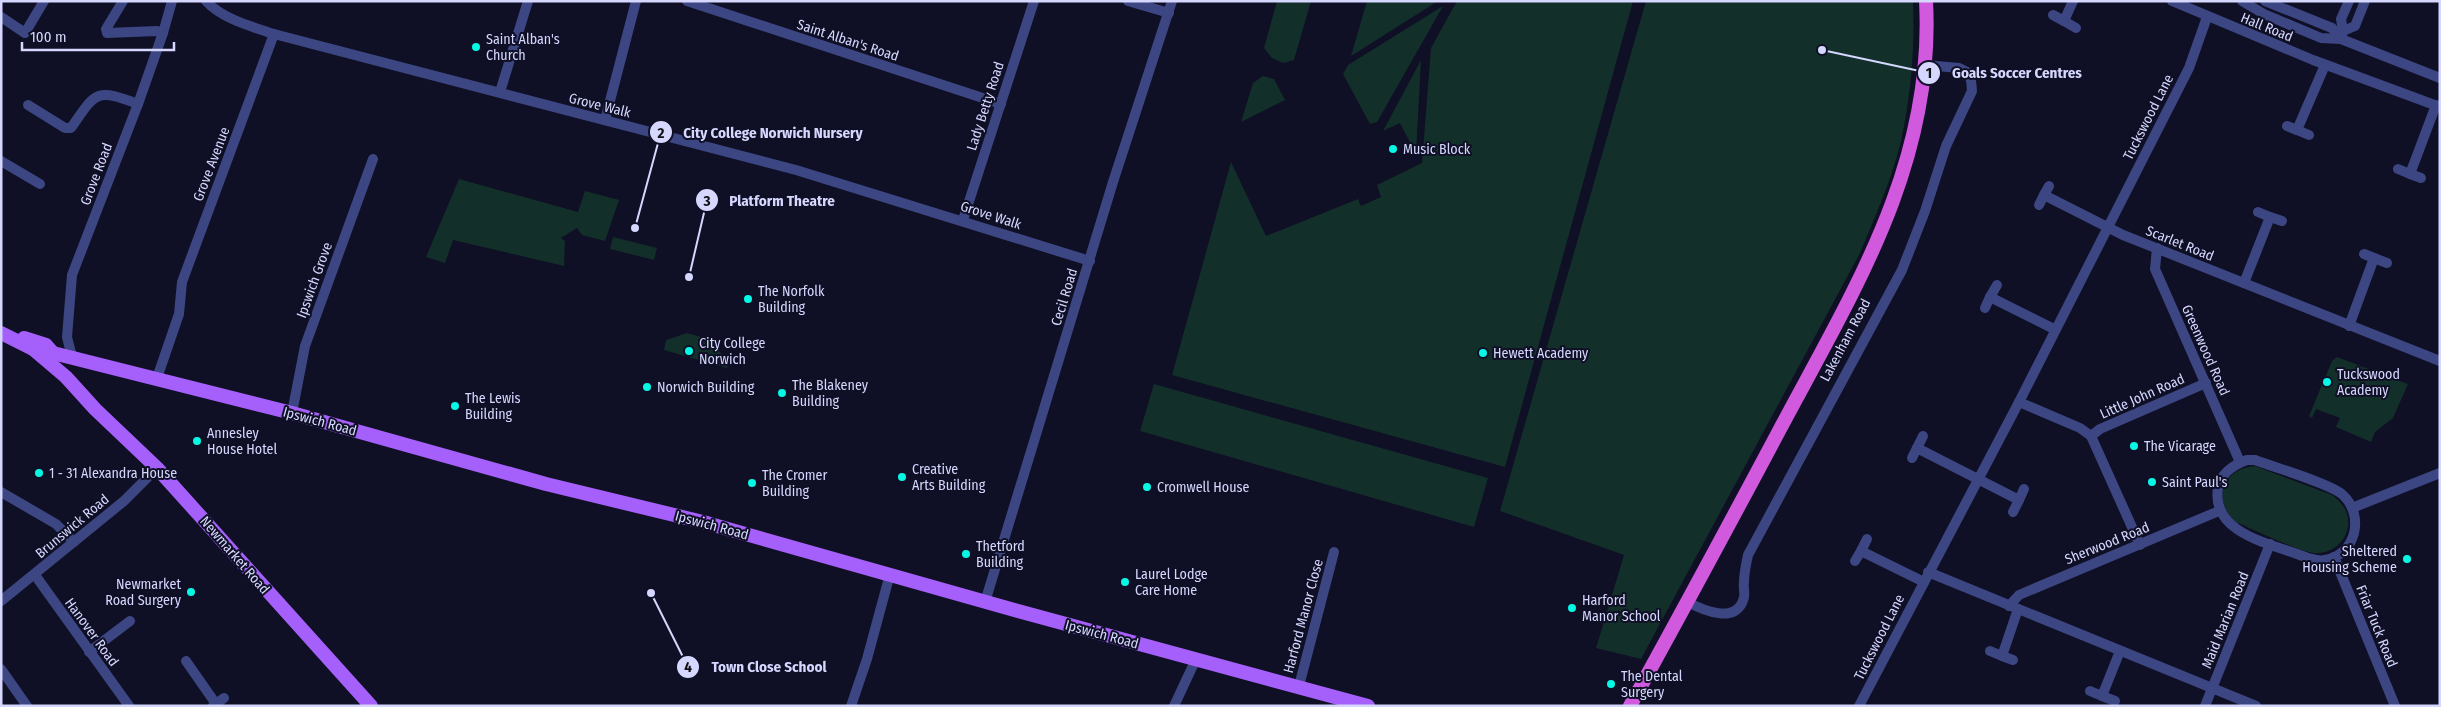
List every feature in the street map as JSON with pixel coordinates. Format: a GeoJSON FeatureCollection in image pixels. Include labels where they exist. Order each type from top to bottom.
{"type":"FeatureCollection","features":[{"type":"Feature","properties":{"kind":"highway","name":"Lakenham Road"},"geometry":{"type":"LineString","coordinates":[[1630,706],[1688,602],[1876,246],[1902,180],[1917,127],[1926,65],[1926,1]]}},
{"type":"Feature","properties":{"kind":"highway","name":"Lakenham Road"},"geometry":{"type":"LineString","coordinates":[[1640,706],[1650,670]]}},
{"type":"Feature","properties":{"kind":"main road"},"geometry":{"type":"LineString","coordinates":[[1,333],[26,354],[64,380]]}},
{"type":"Feature","properties":{"kind":"main road"},"geometry":{"type":"LineString","coordinates":[[1,333],[46,345],[48,355],[64,380]]}},
{"type":"Feature","properties":{"kind":"main road","name":"Ipswich Road"},"geometry":{"type":"LineString","coordinates":[[26,354],[76,359],[292,413],[546,484],[703,522],[985,602],[1299,686],[1342,702],[1368,706]]}},
{"type":"Feature","properties":{"kind":"main road","name":"Newmarket Road"},"geometry":{"type":"LineString","coordinates":[[64,380],[156,468],[371,706]]}},
{"type":"Feature","properties":{"kind":"street"},"geometry":{"type":"LineString","coordinates":[[1,17],[25,33],[44,1]]}},
{"type":"Feature","properties":{"kind":"street"},"geometry":{"type":"LineString","coordinates":[[123,1],[106,29],[107,33],[157,31],[163,33]]}},
{"type":"Feature","properties":{"kind":"street","name":"Grove Road"},"geometry":{"type":"LineString","coordinates":[[76,359],[71,353],[67,338],[72,276],[138,104],[172,1]]}},
{"type":"Feature","properties":{"kind":"street"},"geometry":{"type":"LineString","coordinates":[[206,1],[213,8],[230,17],[274,34]]}},
{"type":"Feature","properties":{"kind":"street"},"geometry":{"type":"LineString","coordinates":[[500,92],[528,1]]}},
{"type":"Feature","properties":{"kind":"street"},"geometry":{"type":"LineString","coordinates":[[605,120],[636,1]]}},
{"type":"Feature","properties":{"kind":"street","name":"Saint Alban's Road"},"geometry":{"type":"LineString","coordinates":[[686,1],[1000,104]]}},
{"type":"Feature","properties":{"kind":"street","name":"Lady Betty Road"},"geometry":{"type":"LineString","coordinates":[[962,220],[1034,1]]}},
{"type":"Feature","properties":{"kind":"street"},"geometry":{"type":"LineString","coordinates":[[1128,1],[1169,13]]}},
{"type":"Feature","properties":{"kind":"street","name":"Cecil Road"},"geometry":{"type":"LineString","coordinates":[[985,602],[1172,1]]}},
{"type":"Feature","properties":{"kind":"street"},"geometry":{"type":"LineString","coordinates":[[2064,21],[2073,1]]}},
{"type":"Feature","properties":{"kind":"street","name":"Hall Road"},"geometry":{"type":"LineString","coordinates":[[2172,1],[2207,17],[2326,64],[2438,106],[2410,174]]}},
{"type":"Feature","properties":{"kind":"street","name":"Hall Road"},"geometry":{"type":"LineString","coordinates":[[2242,1],[2264,14],[2321,38],[2342,35]]}},
{"type":"Feature","properties":{"kind":"street","name":"Hall Road"},"geometry":{"type":"LineString","coordinates":[[2266,1],[2332,28],[2342,35],[2440,78]]}},
{"type":"Feature","properties":{"kind":"street"},"geometry":{"type":"LineString","coordinates":[[2342,35],[2341,19],[2349,1]]}},
{"type":"Feature","properties":{"kind":"street"},"geometry":{"type":"LineString","coordinates":[[2342,35],[2355,26],[2365,1]]}},
{"type":"Feature","properties":{"kind":"street"},"geometry":{"type":"LineString","coordinates":[[2053,15],[2076,28]]}},
{"type":"Feature","properties":{"kind":"street","name":"Tuckswood Lane"},"geometry":{"type":"LineString","coordinates":[[1860,706],[2019,402],[2189,68],[2207,17]]}},
{"type":"Feature","properties":{"kind":"street","name":"Grove Walk"},"geometry":{"type":"LineString","coordinates":[[274,34],[796,170],[1090,260]]}},
{"type":"Feature","properties":{"kind":"street","name":"Grove Avenue"},"geometry":{"type":"LineString","coordinates":[[157,378],[179,314],[182,282],[274,34]]}},
{"type":"Feature","properties":{"kind":"street"},"geometry":{"type":"LineString","coordinates":[[2308,135],[2292,128],[2326,64]]}},
{"type":"Feature","properties":{"kind":"street","name":"Lakenham Road"},"geometry":{"type":"LineString","coordinates":[[1688,602],[1706,611],[1727,613],[1736,611],[1742,604],[1745,596],[1744,583],[1748,555],[1902,270],[1925,211],[1946,146],[1972,91],[1971,80],[1967,72],[1959,68],[1926,65]]}},
{"type":"Feature","properties":{"kind":"street"},"geometry":{"type":"LineString","coordinates":[[28,105],[65,128],[71,128],[90,100],[98,95],[117,96],[138,104]]}},
{"type":"Feature","properties":{"kind":"street","name":"Ipswich Grove"},"geometry":{"type":"LineString","coordinates":[[292,413],[305,346],[373,159]]}},
{"type":"Feature","properties":{"kind":"street"},"geometry":{"type":"LineString","coordinates":[[1,161],[40,184]]}},
{"type":"Feature","properties":{"kind":"street"},"geometry":{"type":"LineString","coordinates":[[2398,169],[2421,178]]}},
{"type":"Feature","properties":{"kind":"street"},"geometry":{"type":"LineString","coordinates":[[2044,195],[2107,227]]}},
{"type":"Feature","properties":{"kind":"street"},"geometry":{"type":"LineString","coordinates":[[2258,212],[2282,221]]}},
{"type":"Feature","properties":{"kind":"street"},"geometry":{"type":"LineString","coordinates":[[2244,283],[2270,217]]}},
{"type":"Feature","properties":{"kind":"street","name":"Scarlet Road"},"geometry":{"type":"LineString","coordinates":[[2107,227],[2349,326],[2440,361]]}},
{"type":"Feature","properties":{"kind":"street","name":"Greenwood Road"},"geometry":{"type":"LineString","coordinates":[[2157,248],[2156,269],[2240,462]]}},
{"type":"Feature","properties":{"kind":"street"},"geometry":{"type":"LineString","coordinates":[[2364,254],[2387,263]]}},
{"type":"Feature","properties":{"kind":"street"},"geometry":{"type":"LineString","coordinates":[[2349,326],[2374,258]]}},
{"type":"Feature","properties":{"kind":"street"},"geometry":{"type":"LineString","coordinates":[[1985,308],[1996,285]]}},
{"type":"Feature","properties":{"kind":"street"},"geometry":{"type":"LineString","coordinates":[[1990,297],[2054,330]]}},
{"type":"Feature","properties":{"kind":"street","name":"Little John Road"},"geometry":{"type":"LineString","coordinates":[[2091,436],[2100,429],[2206,383]]}},
{"type":"Feature","properties":{"kind":"street","name":"Little John Road"},"geometry":{"type":"LineString","coordinates":[[2019,402],[2080,428],[2091,436],[2140,545]]}},
{"type":"Feature","properties":{"kind":"street"},"geometry":{"type":"LineString","coordinates":[[1912,458],[1922,436]]}},
{"type":"Feature","properties":{"kind":"street"},"geometry":{"type":"LineString","coordinates":[[1917,448],[2019,500]]}},
{"type":"Feature","properties":{"kind":"street"},"geometry":{"type":"LineString","coordinates":[[2255,460],[2342,494],[2352,508],[2355,522],[2355,535],[2352,543],[2334,558],[2313,560],[2270,544],[2238,530],[2226,522],[2219,511],[2217,498],[2219,482],[2226,471],[2240,462],[2255,460]]}},
{"type":"Feature","properties":{"kind":"street","name":"Brunswick Road"},"geometry":{"type":"LineString","coordinates":[[1,601],[124,501],[156,468]]}},
{"type":"Feature","properties":{"kind":"street"},"geometry":{"type":"LineString","coordinates":[[2352,508],[2440,473]]}},
{"type":"Feature","properties":{"kind":"street"},"geometry":{"type":"LineString","coordinates":[[2013,512],[2024,489]]}},
{"type":"Feature","properties":{"kind":"street"},"geometry":{"type":"LineString","coordinates":[[1,492],[56,524],[74,542]]}},
{"type":"Feature","properties":{"kind":"street","name":"Sherwood Road"},"geometry":{"type":"LineString","coordinates":[[2014,608],[2018,595],[2219,511]]}},
{"type":"Feature","properties":{"kind":"street"},"geometry":{"type":"LineString","coordinates":[[1855,562],[1868,539]]}},
{"type":"Feature","properties":{"kind":"street","name":"Maid Marian Road"},"geometry":{"type":"LineString","coordinates":[[2205,706],[2270,544]]}},
{"type":"Feature","properties":{"kind":"street"},"geometry":{"type":"LineString","coordinates":[[1861,551],[1926,577],[2014,608],[2256,706]]}},
{"type":"Feature","properties":{"kind":"street","name":"Harford Manor Close"},"geometry":{"type":"LineString","coordinates":[[1299,686],[1334,552]]}},
{"type":"Feature","properties":{"kind":"street","name":"Friar Tuck Road"},"geometry":{"type":"LineString","coordinates":[[2334,558],[2395,706]]}},
{"type":"Feature","properties":{"kind":"street"},"geometry":{"type":"LineString","coordinates":[[851,706],[867,658],[890,574]]}},
{"type":"Feature","properties":{"kind":"street","name":"Hanover Road"},"geometry":{"type":"LineString","coordinates":[[35,575],[129,706]]}},
{"type":"Feature","properties":{"kind":"street"},"geometry":{"type":"LineString","coordinates":[[2002,656],[2014,608]]}},
{"type":"Feature","properties":{"kind":"street"},"geometry":{"type":"LineString","coordinates":[[90,652],[130,621]]}},
{"type":"Feature","properties":{"kind":"street"},"geometry":{"type":"LineString","coordinates":[[1990,651],[2013,660]]}},
{"type":"Feature","properties":{"kind":"street"},"geometry":{"type":"LineString","coordinates":[[2102,696],[2120,651]]}},
{"type":"Feature","properties":{"kind":"street"},"geometry":{"type":"LineString","coordinates":[[1174,706],[1196,659]]}},
{"type":"Feature","properties":{"kind":"street"},"geometry":{"type":"LineString","coordinates":[[186,661],[218,703]]}},
{"type":"Feature","properties":{"kind":"street"},"geometry":{"type":"LineString","coordinates":[[1,669],[27,706]]}},
{"type":"Feature","properties":{"kind":"street"},"geometry":{"type":"LineString","coordinates":[[2090,691],[2115,701]]}},
{"type":"Feature","properties":{"kind":"green space"},"geometry":{"type":"Polygon","coordinates":[[[1277,1],[1311,1],[1294,60],[1283,63],[1272,58],[1264,48],[1277,1]]]}},
{"type":"Feature","properties":{"kind":"green space"},"geometry":{"type":"Polygon","coordinates":[[[1367,1],[1438,1],[1351,56],[1367,1]]]}},
{"type":"Feature","properties":{"kind":"green space"},"geometry":{"type":"Polygon","coordinates":[[[1457,1],[1633,1],[1505,467],[1172,375],[1231,162],[1266,236],[1358,199],[1361,206],[1381,197],[1377,185],[1422,163],[1431,48],[1457,1]]]}},
{"type":"Feature","properties":{"kind":"green space"},"geometry":{"type":"Polygon","coordinates":[[[1646,1],[1913,1],[1913,36],[1910,89],[1901,141],[1888,184],[1860,253],[1641,659],[1596,648],[1624,555],[1500,511],[1646,1]]]}},
{"type":"Feature","properties":{"kind":"green space"},"geometry":{"type":"Polygon","coordinates":[[[1443,6],[1377,122],[1370,124],[1343,74],[1348,65],[1443,6]]]}},
{"type":"Feature","properties":{"kind":"green space"},"geometry":{"type":"Polygon","coordinates":[[[1421,60],[1416,154],[1400,123],[1383,131],[1421,60]]]}},
{"type":"Feature","properties":{"kind":"green space"},"geometry":{"type":"Polygon","coordinates":[[[1263,76],[1274,79],[1285,100],[1241,122],[1253,83],[1263,76]]]}},
{"type":"Feature","properties":{"kind":"green space"},"geometry":{"type":"Polygon","coordinates":[[[459,179],[578,212],[585,191],[619,200],[605,241],[582,235],[577,228],[561,238],[565,241],[564,266],[453,240],[445,263],[426,257],[459,179]]]}},
{"type":"Feature","properties":{"kind":"green space"},"geometry":{"type":"Polygon","coordinates":[[[613,237],[657,248],[654,260],[610,249],[613,237]]]}},
{"type":"Feature","properties":{"kind":"green space"},"geometry":{"type":"Polygon","coordinates":[[[687,333],[708,339],[729,362],[727,368],[664,350],[666,340],[687,333]]]}},
{"type":"Feature","properties":{"kind":"green space"},"geometry":{"type":"Polygon","coordinates":[[[2337,357],[2408,384],[2393,418],[2375,432],[2371,442],[2336,427],[2340,418],[2316,409],[2312,418],[2309,416],[2332,361],[2337,357]]]}},
{"type":"Feature","properties":{"kind":"green space"},"geometry":{"type":"Polygon","coordinates":[[[1154,384],[1488,478],[1474,527],[1140,431],[1154,384]]]}},
{"type":"Feature","properties":{"kind":"green space"},"geometry":{"type":"Polygon","coordinates":[[[2255,466],[2336,498],[2345,509],[2348,517],[2348,527],[2340,543],[2326,552],[2308,552],[2287,545],[2236,522],[2228,513],[2224,504],[2222,495],[2224,487],[2228,479],[2235,473],[2244,468],[2255,466]]]}},
{"type":"Feature","properties":{"kind":"place","name":"Saint Alban's Church"},"geometry":{"type":"Point","coordinates":[476,47]}},
{"type":"Feature","properties":{"kind":"place","name":"Goals Soccer Centres"},"geometry":{"type":"Point","coordinates":[1822,50]}},
{"type":"Feature","properties":{"kind":"place","name":"Music Block"},"geometry":{"type":"Point","coordinates":[1393,149]}},
{"type":"Feature","properties":{"kind":"place","name":"City College Norwich Nursery"},"geometry":{"type":"Point","coordinates":[635,228]}},
{"type":"Feature","properties":{"kind":"place","name":"Platform Theatre"},"geometry":{"type":"Point","coordinates":[689,277]}},
{"type":"Feature","properties":{"kind":"place","name":"The Norfolk Building"},"geometry":{"type":"Point","coordinates":[748,299]}},
{"type":"Feature","properties":{"kind":"place","name":"City College Norwich"},"geometry":{"type":"Point","coordinates":[689,351]}},
{"type":"Feature","properties":{"kind":"place","name":"Hewett Academy"},"geometry":{"type":"Point","coordinates":[1483,353]}},
{"type":"Feature","properties":{"kind":"place","name":"Tuckswood Academy"},"geometry":{"type":"Point","coordinates":[2327,382]}},
{"type":"Feature","properties":{"kind":"place","name":"Norwich Building"},"geometry":{"type":"Point","coordinates":[647,387]}},
{"type":"Feature","properties":{"kind":"place","name":"The Blakeney Building"},"geometry":{"type":"Point","coordinates":[782,393]}},
{"type":"Feature","properties":{"kind":"place","name":"The Lewis Building"},"geometry":{"type":"Point","coordinates":[455,406]}},
{"type":"Feature","properties":{"kind":"place","name":"Annesley House Hotel"},"geometry":{"type":"Point","coordinates":[197,441]}},
{"type":"Feature","properties":{"kind":"place","name":"The Vicarage"},"geometry":{"type":"Point","coordinates":[2134,446]}},
{"type":"Feature","properties":{"kind":"place","name":"1 - 31 Alexandra House"},"geometry":{"type":"Point","coordinates":[39,473]}},
{"type":"Feature","properties":{"kind":"place","name":"Creative Arts Building"},"geometry":{"type":"Point","coordinates":[902,477]}},
{"type":"Feature","properties":{"kind":"place","name":"Saint Paul's"},"geometry":{"type":"Point","coordinates":[2152,482]}},
{"type":"Feature","properties":{"kind":"place","name":"The Cromer Building"},"geometry":{"type":"Point","coordinates":[752,483]}},
{"type":"Feature","properties":{"kind":"place","name":"Cromwell House"},"geometry":{"type":"Point","coordinates":[1147,487]}},
{"type":"Feature","properties":{"kind":"place","name":"Thetford Building"},"geometry":{"type":"Point","coordinates":[966,554]}},
{"type":"Feature","properties":{"kind":"place","name":"Sheltered Housing Scheme"},"geometry":{"type":"Point","coordinates":[2407,559]}},
{"type":"Feature","properties":{"kind":"place","name":"Laurel Lodge Care Home"},"geometry":{"type":"Point","coordinates":[1125,582]}},
{"type":"Feature","properties":{"kind":"place","name":"Newmarket Road Surgery"},"geometry":{"type":"Point","coordinates":[191,592]}},
{"type":"Feature","properties":{"kind":"place","name":"Town Close School"},"geometry":{"type":"Point","coordinates":[651,593]}},
{"type":"Feature","properties":{"kind":"place","name":"Harford Manor School"},"geometry":{"type":"Point","coordinates":[1572,608]}},
{"type":"Feature","properties":{"kind":"place","name":"The Dental Surgery"},"geometry":{"type":"Point","coordinates":[1611,684]}}]}
